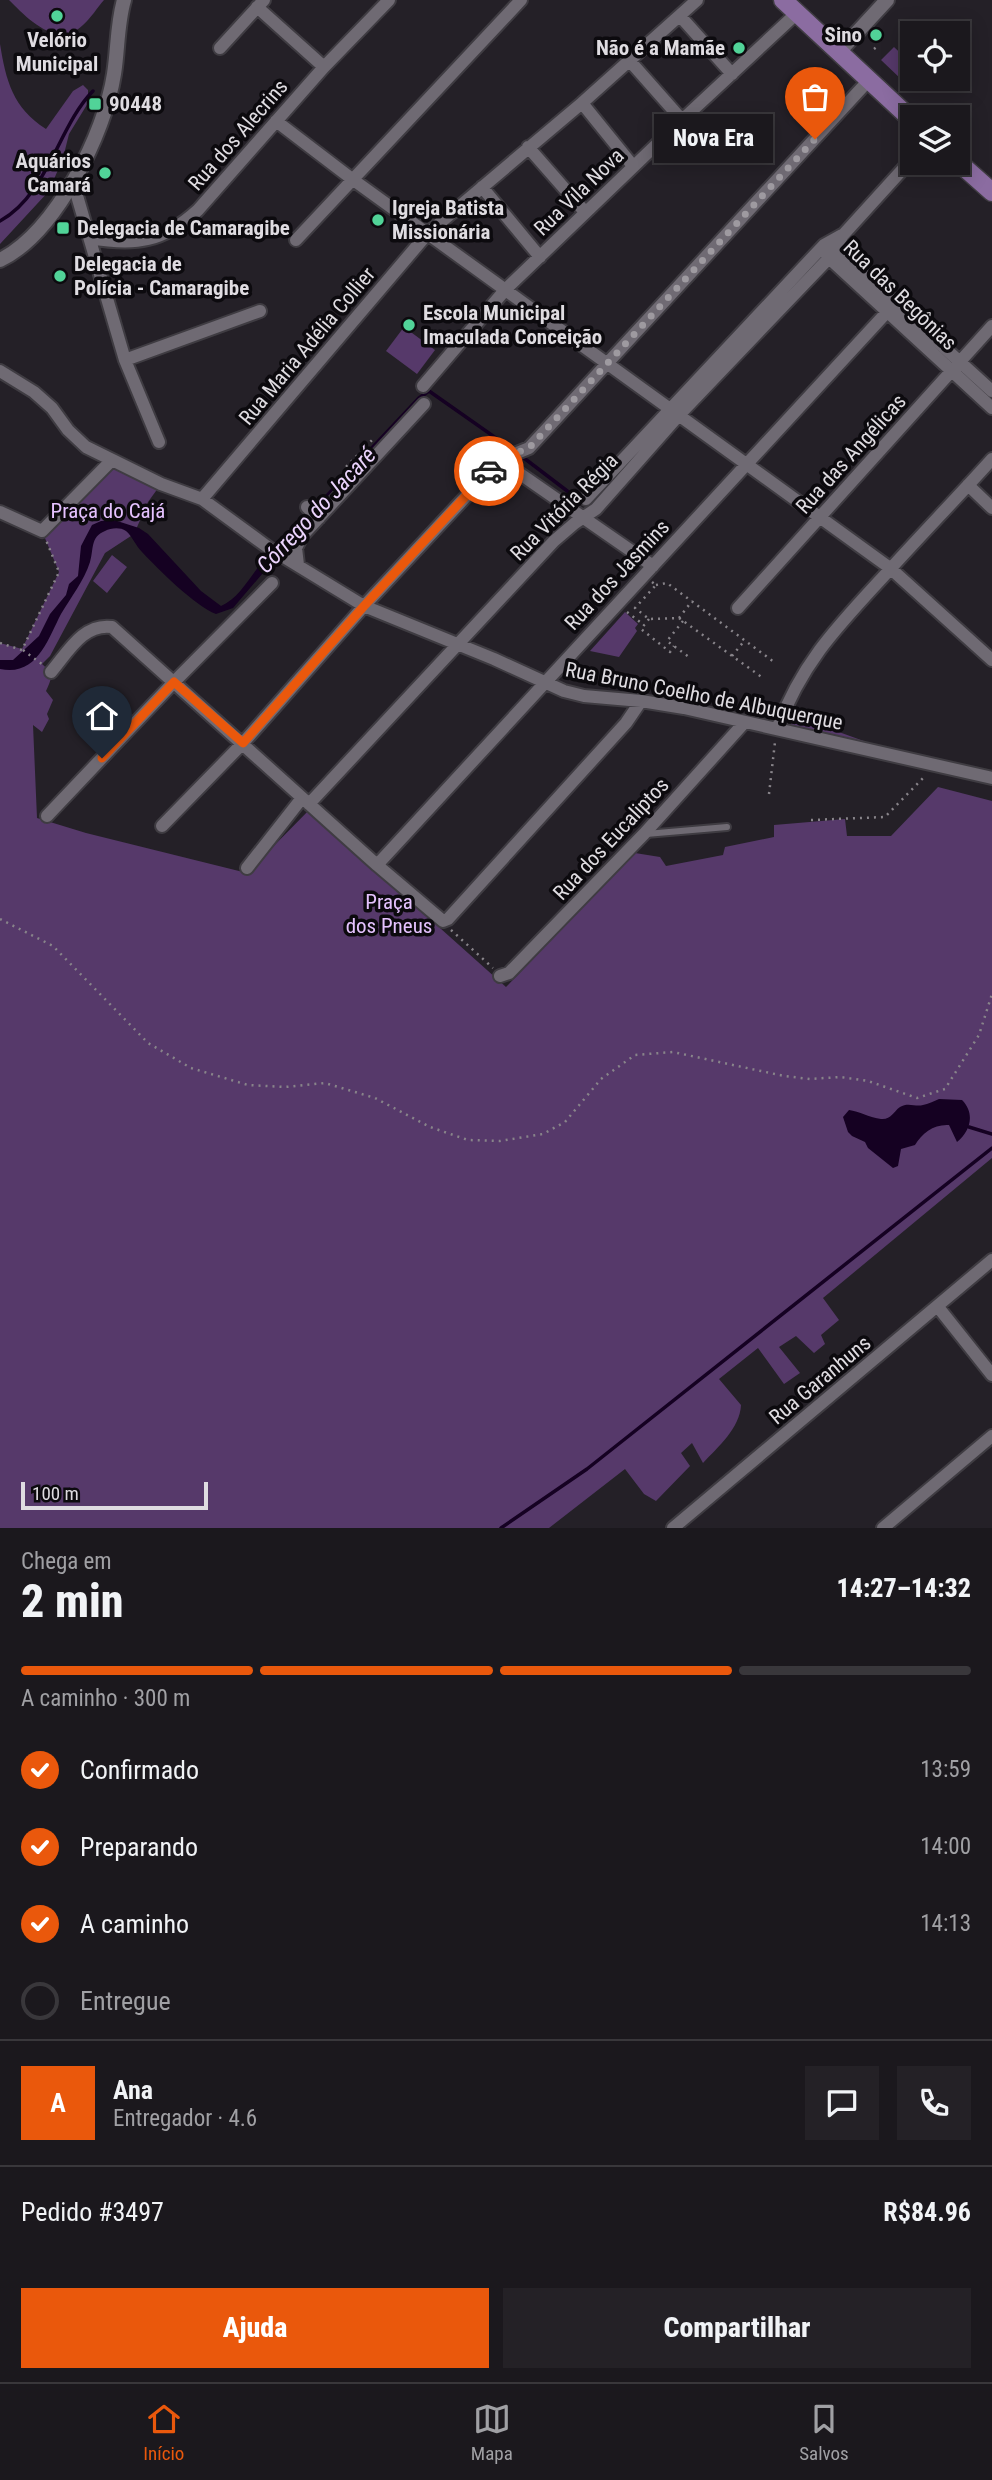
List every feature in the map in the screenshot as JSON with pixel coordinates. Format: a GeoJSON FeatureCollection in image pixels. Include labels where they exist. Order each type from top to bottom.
{"type":"FeatureCollection","features":[{"type":"Feature","properties":{"kind":"main road"},"geometry":{"type":"LineString","coordinates":[[783,0],[900,109]]}},
{"type":"Feature","properties":{"kind":"main road"},"geometry":{"type":"LineString","coordinates":[[970,173],[992,192]]}},
{"type":"Feature","properties":{"kind":"street"},"geometry":{"type":"LineString","coordinates":[[0,260],[18,249],[34,233],[73,182],[101,127],[114,74],[124,0]]}},
{"type":"Feature","properties":{"kind":"street","name":"Rua dos Alecrins"},"geometry":{"type":"LineString","coordinates":[[90,237],[134,242],[160,237],[181,226],[324,67],[389,0]]}},
{"type":"Feature","properties":{"kind":"street"},"geometry":{"type":"LineString","coordinates":[[296,240],[521,0]]}},
{"type":"Feature","properties":{"kind":"street","name":"Rua Maria Adélia Collier"},"geometry":{"type":"LineString","coordinates":[[202,499],[428,233],[582,103],[698,0]]}},
{"type":"Feature","properties":{"kind":"street"},"geometry":{"type":"LineString","coordinates":[[839,52],[887,0]]}},
{"type":"Feature","properties":{"kind":"street"},"geometry":{"type":"LineString","coordinates":[[220,48],[260,4],[324,67]]}},
{"type":"Feature","properties":{"kind":"street","name":"Rua Vila Nova"},"geometry":{"type":"LineString","coordinates":[[423,386],[506,289],[797,13]]}},
{"type":"Feature","properties":{"kind":"street"},"geometry":{"type":"LineString","coordinates":[[680,16],[732,74]]}},
{"type":"Feature","properties":{"kind":"street"},"geometry":{"type":"LineString","coordinates":[[629,60],[682,120]]}},
{"type":"Feature","properties":{"kind":"street"},"geometry":{"type":"LineString","coordinates":[[162,826],[243,743],[364,606],[501,459],[529,448],[869,80]]}},
{"type":"Feature","properties":{"kind":"street"},"geometry":{"type":"LineString","coordinates":[[582,103],[633,166]]}},
{"type":"Feature","properties":{"kind":"street"},"geometry":{"type":"LineString","coordinates":[[276,121],[352,179],[890,568],[992,660]]}},
{"type":"Feature","properties":{"kind":"street"},"geometry":{"type":"LineString","coordinates":[[528,147],[586,212]]}},
{"type":"Feature","properties":{"kind":"street","name":"Rua Vitória Régia"},"geometry":{"type":"LineString","coordinates":[[586,499],[675,412],[830,251],[900,172]]}},
{"type":"Feature","properties":{"kind":"street"},"geometry":{"type":"LineString","coordinates":[[73,182],[125,360],[159,442]]}},
{"type":"Feature","properties":{"kind":"street"},"geometry":{"type":"LineString","coordinates":[[482,187],[540,257]]}},
{"type":"Feature","properties":{"kind":"street","name":"Rua das Begônias"},"geometry":{"type":"LineString","coordinates":[[830,251],[887,312],[955,367],[992,391]]}},
{"type":"Feature","properties":{"kind":"street","name":"Rua das Begônias"},"geometry":{"type":"LineString","coordinates":[[830,251],[955,367],[992,408]]}},
{"type":"Feature","properties":{"kind":"street"},"geometry":{"type":"LineString","coordinates":[[125,360],[260,312]]}},
{"type":"Feature","properties":{"kind":"street","name":"Rua dos Jasmins"},"geometry":{"type":"LineString","coordinates":[[377,865],[887,312]]}},
{"type":"Feature","properties":{"kind":"street","name":"Rua das Angélicas"},"geometry":{"type":"LineString","coordinates":[[738,608],[992,326]]}},
{"type":"Feature","properties":{"kind":"street","name":"Rua Bruno Coelho de Albuquerque"},"geometry":{"type":"LineString","coordinates":[[0,371],[34,392],[86,447],[161,484],[202,499],[269,548],[364,606],[564,691],[584,696],[684,708],[776,734],[992,778]]}},
{"type":"Feature","properties":{"kind":"street"},"geometry":{"type":"LineString","coordinates":[[295,563],[298,541],[313,513],[424,404]]}},
{"type":"Feature","properties":{"kind":"street","name":"Rua Vitória Régia"},"geometry":{"type":"LineString","coordinates":[[247,869],[305,801],[554,541],[596,509],[675,412]]}},
{"type":"Feature","properties":{"kind":"street"},"geometry":{"type":"LineString","coordinates":[[501,459],[584,518],[648,570]]}},
{"type":"Feature","properties":{"kind":"street"},"geometry":{"type":"LineString","coordinates":[[776,734],[786,703],[815,654],[890,568],[992,459]]}},
{"type":"Feature","properties":{"kind":"street"},"geometry":{"type":"LineString","coordinates":[[0,512],[42,531],[111,461]]}},
{"type":"Feature","properties":{"kind":"street"},"geometry":{"type":"LineString","coordinates":[[968,485],[992,508]]}},
{"type":"Feature","properties":{"kind":"street"},"geometry":{"type":"LineString","coordinates":[[47,816],[272,583]]}},
{"type":"Feature","properties":{"kind":"street"},"geometry":{"type":"LineString","coordinates":[[50,671],[82,635],[100,625],[112,627],[443,921],[448,919],[626,723],[642,701]]}},
{"type":"Feature","properties":{"kind":"street","name":"Rua dos Eucaliptos"},"geometry":{"type":"LineString","coordinates":[[500,976],[509,973],[644,834],[744,723]]}},
{"type":"Feature","properties":{"kind":"street","name":"Rua Garanhuns"},"geometry":{"type":"LineString","coordinates":[[673,1528],[992,1260]]}},
{"type":"Feature","properties":{"kind":"street"},"geometry":{"type":"LineString","coordinates":[[938,1307],[992,1376]]}},
{"type":"Feature","properties":{"kind":"street"},"geometry":{"type":"LineString","coordinates":[[883,1528],[992,1436]]}},
{"type":"Feature","properties":{"kind":"lane"},"geometry":{"type":"LineString","coordinates":[[644,834],[727,827]]}},
{"type":"Feature","properties":{"kind":"path"},"geometry":{"type":"LineString","coordinates":[[874,49],[879,45]]}},
{"type":"Feature","properties":{"kind":"path"},"geometry":{"type":"LineString","coordinates":[[343,472],[379,433]]}},
{"type":"Feature","properties":{"kind":"path"},"geometry":{"type":"LineString","coordinates":[[22,650],[59,572],[42,531]]}},
{"type":"Feature","properties":{"kind":"path"},"geometry":{"type":"LineString","coordinates":[[648,570],[656,585]]}},
{"type":"Feature","properties":{"kind":"path"},"geometry":{"type":"LineString","coordinates":[[763,678],[681,619],[649,619],[635,608],[656,585],[667,583],[774,662]]}},
{"type":"Feature","properties":{"kind":"path"},"geometry":{"type":"LineString","coordinates":[[689,657],[667,641],[692,601]]}},
{"type":"Feature","properties":{"kind":"path"},"geometry":{"type":"LineString","coordinates":[[617,603],[644,625]]}},
{"type":"Feature","properties":{"kind":"path"},"geometry":{"type":"LineString","coordinates":[[649,619],[641,629],[670,652],[674,646]]}},
{"type":"Feature","properties":{"kind":"path"},"geometry":{"type":"LineString","coordinates":[[732,656],[745,640]]}},
{"type":"Feature","properties":{"kind":"path"},"geometry":{"type":"LineString","coordinates":[[0,643],[22,650],[50,671]]}},
{"type":"Feature","properties":{"kind":"path"},"geometry":{"type":"LineString","coordinates":[[769,794],[776,734]]}},
{"type":"Feature","properties":{"kind":"path"},"geometry":{"type":"LineString","coordinates":[[811,820],[886,817],[936,765]]}},
{"type":"Feature","properties":{"kind":"path"},"geometry":{"type":"LineString","coordinates":[[0,919],[53,946],[148,1043],[191,1068],[248,1085],[285,1087],[325,1083],[375,1098],[430,1127],[468,1140],[500,1141],[543,1134],[565,1122],[601,1079],[635,1055],[673,1052],[784,1076],[810,1079],[840,1077],[867,1081],[917,1098],[946,1090],[979,1035],[992,994]]}},
{"type":"Feature","properties":{"kind":"path"},"geometry":{"type":"LineString","coordinates":[[443,921],[500,976]]}},
{"type":"Feature","properties":{"kind":"green space","name":"Velório Municipal"},"geometry":{"type":"Polygon","coordinates":[[[9,0],[104,0],[83,25],[73,32],[63,34],[43,29],[9,0]]]}},
{"type":"Feature","properties":{"kind":"green space"},"geometry":{"type":"Polygon","coordinates":[[[0,44],[8,82],[13,92],[26,112],[46,129],[73,91],[83,85],[88,90],[88,103],[69,134],[63,158],[49,191],[0,244],[0,44]]]}},
{"type":"Feature","properties":{"kind":"green space"},"geometry":{"type":"Polygon","coordinates":[[[894,47],[900,53],[900,78],[881,60],[894,47]]]}},
{"type":"Feature","properties":{"kind":"green space"},"geometry":{"type":"Polygon","coordinates":[[[404,327],[435,350],[417,374],[386,351],[404,327]]]}},
{"type":"Feature","properties":{"kind":"green space"},"geometry":{"type":"Polygon","coordinates":[[[111,461],[161,484],[148,502],[134,534],[105,553],[50,656],[42,664],[50,674],[51,679],[46,691],[53,700],[47,714],[49,719],[42,732],[33,725],[37,818],[247,873],[314,805],[440,915],[440,928],[506,987],[538,954],[559,927],[635,853],[660,857],[666,866],[723,855],[725,847],[774,837],[774,825],[845,819],[847,836],[891,836],[938,787],[992,801],[992,1158],[823,1298],[839,1320],[821,1335],[825,1344],[814,1353],[796,1336],[779,1347],[800,1373],[784,1384],[758,1348],[719,1379],[741,1405],[737,1422],[703,1463],[692,1443],[681,1453],[690,1466],[656,1501],[644,1494],[625,1469],[549,1528],[0,1528],[0,643],[22,649],[59,572],[42,531],[111,461]]]}},
{"type":"Feature","properties":{"kind":"green space"},"geometry":{"type":"Polygon","coordinates":[[[112,555],[127,567],[107,593],[93,581],[112,555]]]}},
{"type":"Feature","properties":{"kind":"green space"},"geometry":{"type":"Polygon","coordinates":[[[625,612],[638,624],[635,628],[637,631],[619,657],[590,651],[625,612]]]}},
{"type":"Feature","properties":{"kind":"green space"},"geometry":{"type":"Polygon","coordinates":[[[792,715],[872,744],[871,746],[794,728],[791,725],[792,715]]]}},
{"type":"Feature","properties":{"kind":"shaded area","name":"Córrego do Jacaré"},"geometry":{"type":"Polygon","coordinates":[[[304,515],[310,518],[233,608],[216,614],[207,610],[167,577],[140,550],[126,531],[116,528],[105,531],[95,540],[84,576],[40,654],[23,667],[13,670],[0,669],[0,660],[13,660],[39,636],[50,614],[66,595],[69,584],[78,576],[81,546],[92,525],[114,520],[139,528],[148,534],[201,591],[221,606],[239,592],[304,515]]]}},
{"type":"Feature","properties":{"kind":"shaded area"},"geometry":{"type":"Polygon","coordinates":[[[939,1099],[962,1100],[966,1105],[970,1122],[966,1133],[957,1142],[949,1125],[933,1128],[915,1145],[901,1149],[898,1166],[893,1168],[868,1148],[865,1142],[848,1132],[843,1117],[849,1110],[884,1119],[903,1106],[923,1105],[939,1099]]]}},
{"type":"Feature","properties":{"kind":"waterway"},"geometry":{"type":"LineString","coordinates":[[0,221],[16,210],[30,195],[81,105],[93,91]]}},
{"type":"Feature","properties":{"kind":"waterway","name":"Córrego do Jacaré"},"geometry":{"type":"LineString","coordinates":[[304,520],[419,398],[429,391],[513,450]]}},
{"type":"Feature","properties":{"kind":"waterway","name":"Córrego do Jacaré"},"geometry":{"type":"LineString","coordinates":[[520,455],[583,503]]}},
{"type":"Feature","properties":{"kind":"waterway"},"geometry":{"type":"LineString","coordinates":[[969,1127],[992,1134]]}},
{"type":"Feature","properties":{"kind":"waterway"},"geometry":{"type":"LineString","coordinates":[[501,1528],[587,1469],[992,1148]]}},
{"type":"Feature","properties":{"kind":"way so far"},"geometry":{"type":"LineString","coordinates":[[489,471],[499,460],[529,448],[815,139]]}},
{"type":"Feature","properties":{"kind":"place","name":"Velório Municipal"},"geometry":{"type":"Point","coordinates":[57,16]}},
{"type":"Feature","properties":{"kind":"place","name":"Sino"},"geometry":{"type":"Point","coordinates":[876,35]}},
{"type":"Feature","properties":{"kind":"place","name":"Não é a Mamãe"},"geometry":{"type":"Point","coordinates":[739,48]}},
{"type":"Feature","properties":{"kind":"place","name":"90448"},"geometry":{"type":"Point","coordinates":[95,104]}},
{"type":"Feature","properties":{"kind":"place","name":"Nova Era"},"geometry":{"type":"Point","coordinates":[815,139]}},
{"type":"Feature","properties":{"kind":"place","name":"Aquários Camará"},"geometry":{"type":"Point","coordinates":[105,173]}},
{"type":"Feature","properties":{"kind":"place","name":"Igreja Batista Missionária"},"geometry":{"type":"Point","coordinates":[378,220]}},
{"type":"Feature","properties":{"kind":"place","name":"Delegacia de Camaragibe"},"geometry":{"type":"Point","coordinates":[63,228]}},
{"type":"Feature","properties":{"kind":"place","name":"Delegacia de Polícia - Camaragibe"},"geometry":{"type":"Point","coordinates":[60,276]}},
{"type":"Feature","properties":{"kind":"place","name":"Escola Municipal Imaculada Conceição"},"geometry":{"type":"Point","coordinates":[409,325]}},
{"type":"Feature","properties":{"kind":"route"},"geometry":{"type":"LineString","coordinates":[[102,758],[174,682],[243,743],[364,606],[489,471]]}},
{"type":"Feature","properties":{"kind":"park label","name":"Praça do Cajá"},"geometry":{"type":"Point","coordinates":[108,511]}},
{"type":"Feature","properties":{"kind":"park label","name":"Praça dos Pneus"},"geometry":{"type":"Point","coordinates":[389,914]}}]}
